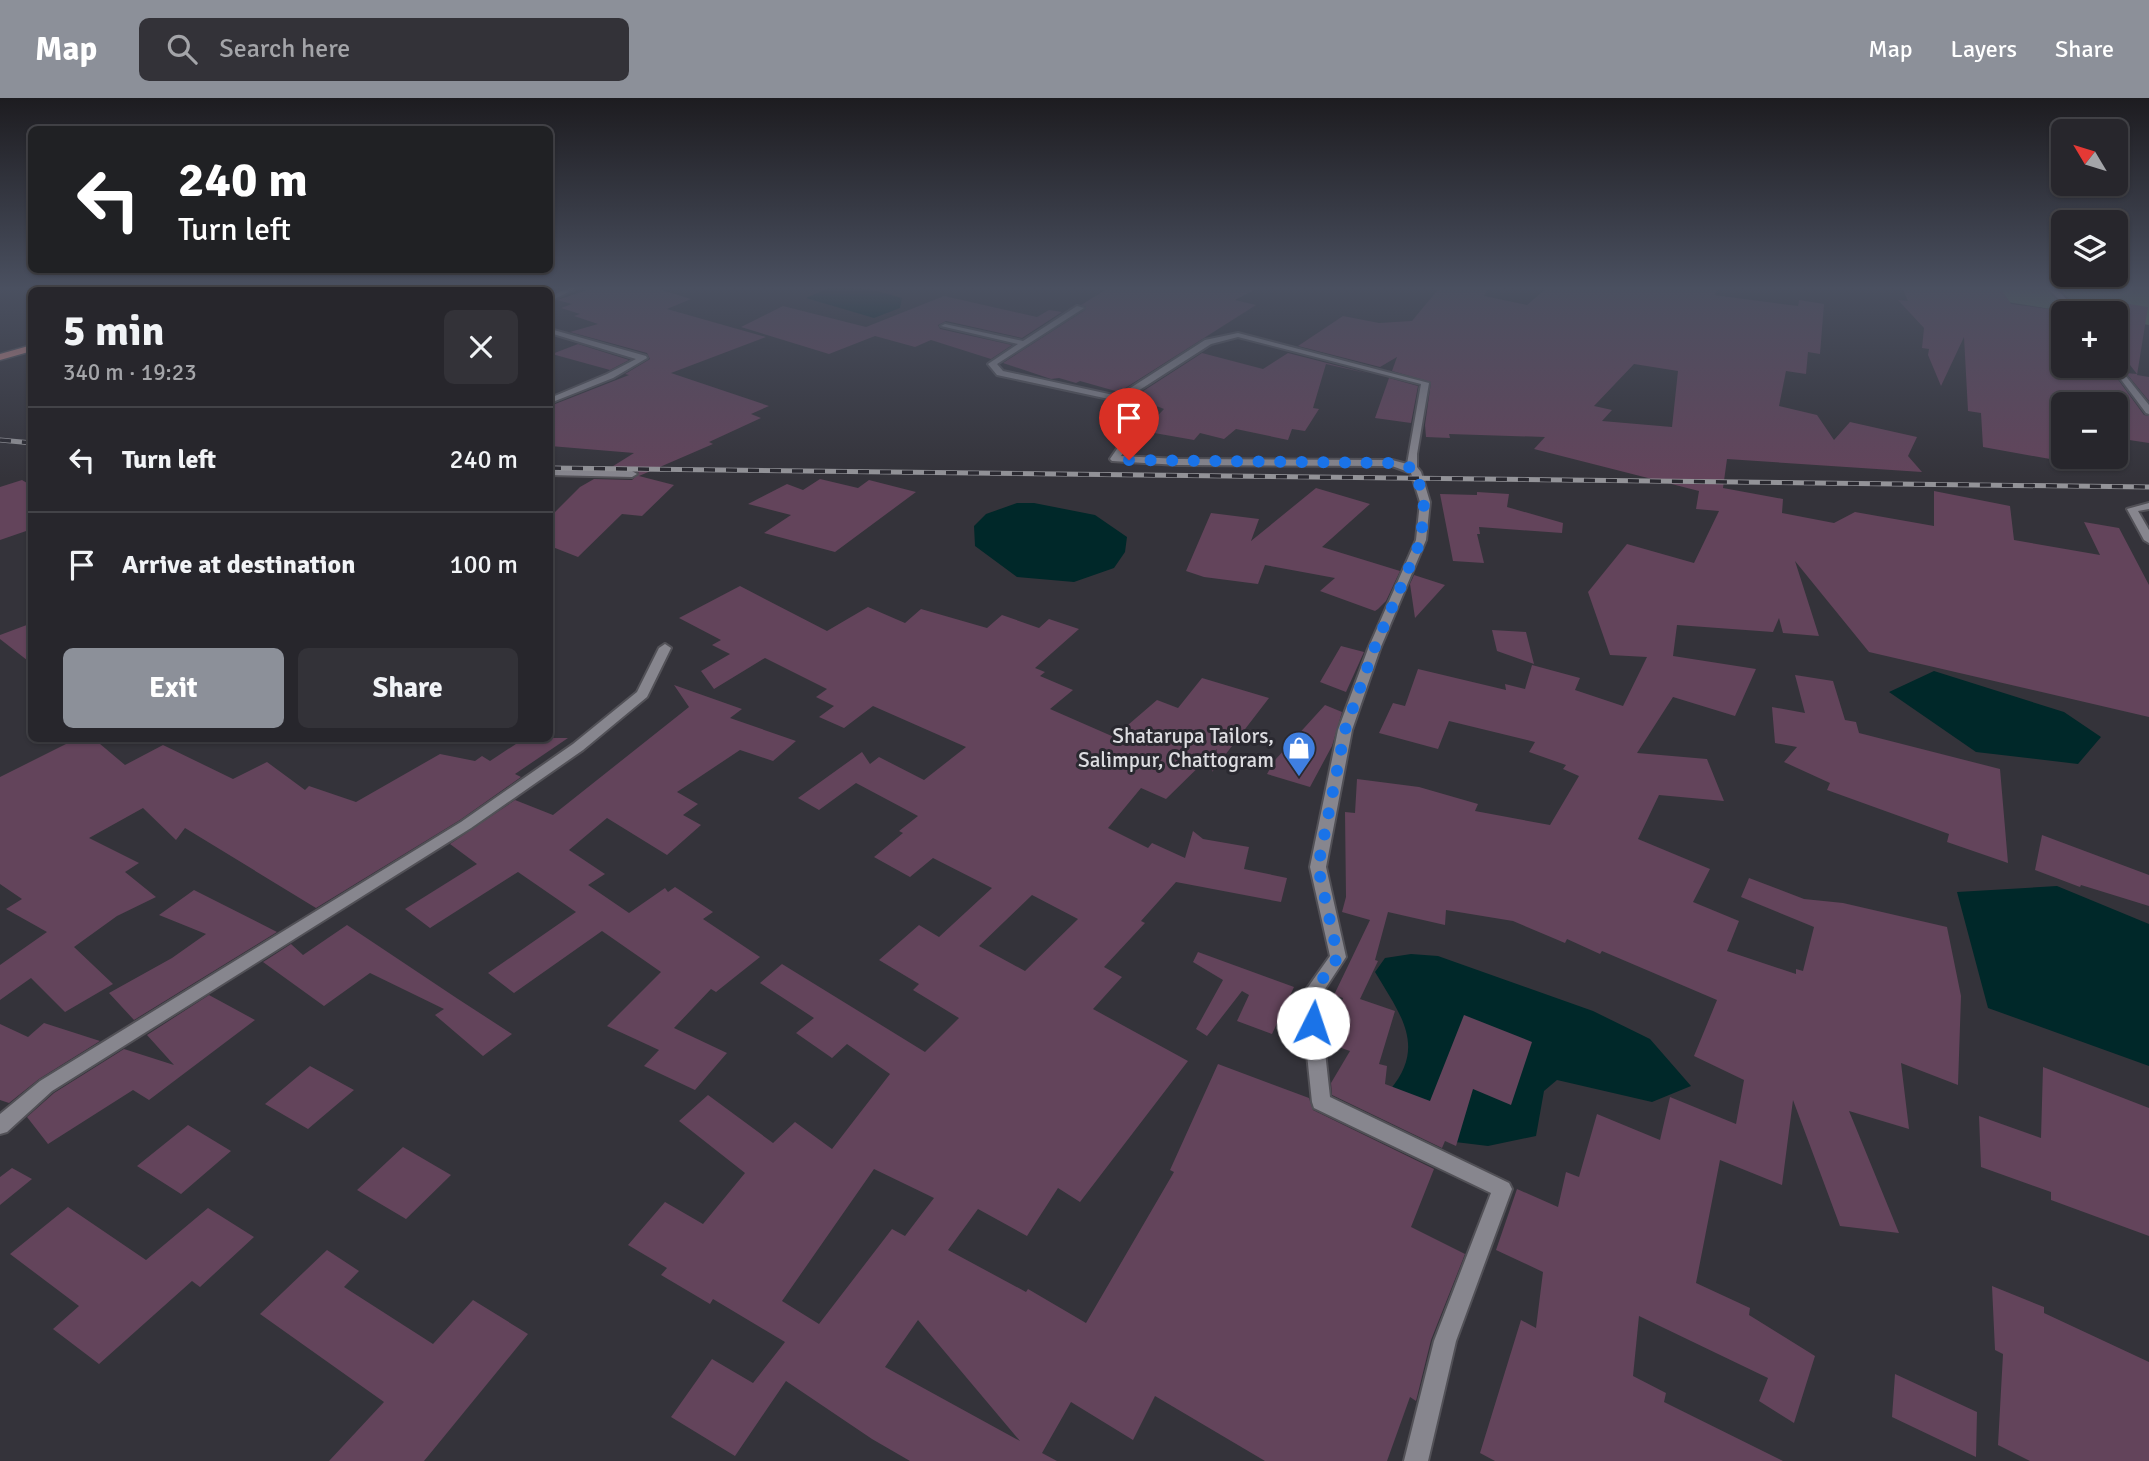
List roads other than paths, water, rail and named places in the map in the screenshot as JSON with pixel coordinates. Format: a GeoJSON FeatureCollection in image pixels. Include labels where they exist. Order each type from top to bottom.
{"type":"FeatureCollection","features":[{"type":"Feature","properties":{"kind":"main road"},"geometry":{"type":"LineString","coordinates":[[0,357],[23,351]]}},
{"type":"Feature","properties":{"kind":"street"},"geometry":{"type":"LineString","coordinates":[[553,400],[610,376],[643,358],[618,351]]}},
{"type":"Feature","properties":{"kind":"street"},"geometry":{"type":"LineString","coordinates":[[1012,351],[992,364],[999,373],[1150,406],[1115,459],[1392,463],[1412,468]]}},
{"type":"Feature","properties":{"kind":"street"},"geometry":{"type":"LineString","coordinates":[[1120,399],[1195,351]]}},
{"type":"Feature","properties":{"kind":"street"},"geometry":{"type":"LineString","coordinates":[[1299,351],[1425,383],[1412,454],[1412,468],[1424,502],[1421,540],[1374,649],[1345,730],[1318,867],[1338,957],[1310,997],[1321,1102],[1502,1189],[1445,1341],[1416,1461]]}},
{"type":"Feature","properties":{"kind":"street"},"geometry":{"type":"LineString","coordinates":[[2124,378],[2149,411]]}},
{"type":"Feature","properties":{"kind":"street"},"geometry":{"type":"LineString","coordinates":[[553,472],[632,474]]}},
{"type":"Feature","properties":{"kind":"street"},"geometry":{"type":"LineString","coordinates":[[2149,506],[2132,509],[2149,540]]}},
{"type":"Feature","properties":{"kind":"street"},"geometry":{"type":"LineString","coordinates":[[0,1126],[46,1086],[443,840],[578,747],[642,694],[665,648]]}},
{"type":"Feature","properties":{"kind":"railway"},"geometry":{"type":"LineString","coordinates":[[0,440],[28,443]]}},
{"type":"Feature","properties":{"kind":"railway"},"geometry":{"type":"LineString","coordinates":[[553,468],[2149,487]]}},
{"type":"Feature","properties":{"kind":"place","name":"Shatarupa Tailors, Salimpur, Chattogram"},"geometry":{"type":"Point","coordinates":[1299,778]}}]}
